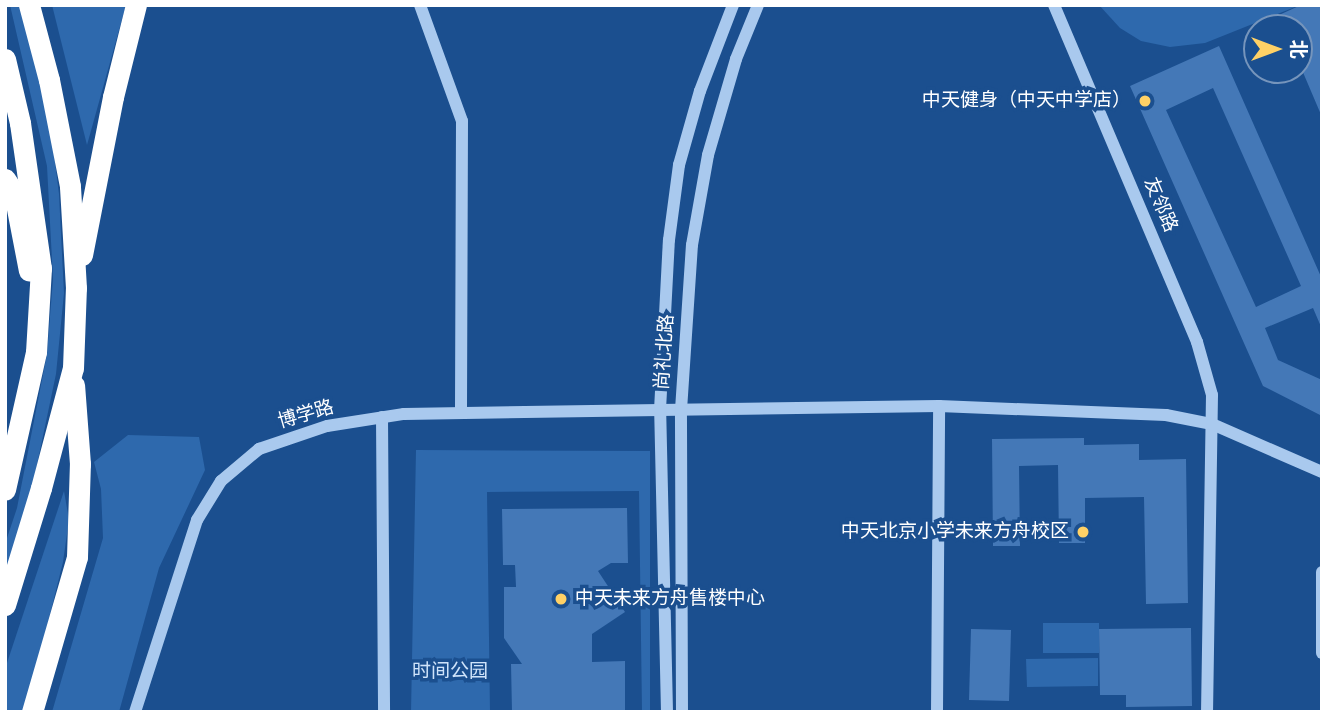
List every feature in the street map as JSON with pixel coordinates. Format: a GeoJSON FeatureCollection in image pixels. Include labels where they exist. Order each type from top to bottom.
{"type":"FeatureCollection","features":[{"type":"Feature","properties":{"kind":"highway"},"geometry":{"type":"LineString","coordinates":[[29,5],[49,80],[70,186],[76,288],[73,368],[80,464],[77,557],[62,618],[32,712]]}},
{"type":"Feature","properties":{"kind":"highway"},"geometry":{"type":"LineString","coordinates":[[76,288],[113,97],[136,5]]}},
{"type":"Feature","properties":{"kind":"highway"},"geometry":{"type":"LineString","coordinates":[[5,59],[36,219],[41,268],[36,352],[5,491]]}},
{"type":"Feature","properties":{"kind":"highway"},"geometry":{"type":"LineString","coordinates":[[5,179],[14,193],[38,317]]}},
{"type":"Feature","properties":{"kind":"highway"},"geometry":{"type":"LineString","coordinates":[[5,432],[36,352]]}},
{"type":"Feature","properties":{"kind":"highway"},"geometry":{"type":"LineString","coordinates":[[5,605],[41,488],[73,368]]}},
{"type":"Feature","properties":{"kind":"street"},"geometry":{"type":"LineString","coordinates":[[420,5],[462,121],[461,413]]}},
{"type":"Feature","properties":{"kind":"street","name":"尚礼北路"},"geometry":{"type":"LineString","coordinates":[[667,712],[660,410],[669,240],[679,166],[700,91],[733,5]]}},
{"type":"Feature","properties":{"kind":"street","name":"尚礼北路"},"geometry":{"type":"LineString","coordinates":[[682,712],[681,410],[692,246],[708,155],[736,59],[758,5]]}},
{"type":"Feature","properties":{"kind":"street","name":"友邻路"},"geometry":{"type":"LineString","coordinates":[[1054,5],[1197,341],[1212,395],[1207,712]]}},
{"type":"Feature","properties":{"kind":"street"},"geometry":{"type":"LineString","coordinates":[[660,410],[939,406],[1166,415],[1212,424],[1322,472]]}},
{"type":"Feature","properties":{"kind":"street"},"geometry":{"type":"LineString","coordinates":[[937,712],[939,406]]}},
{"type":"Feature","properties":{"kind":"street","name":"博学路"},"geometry":{"type":"LineString","coordinates":[[135,712],[198,520],[221,481],[259,449],[327,426],[382,417],[660,410]]}},
{"type":"Feature","properties":{"kind":"street"},"geometry":{"type":"LineString","coordinates":[[382,417],[383,712]]}},
{"type":"Feature","properties":{"kind":"street"},"geometry":{"type":"LineString","coordinates":[[1322,572],[1322,653]]}},
{"type":"Feature","properties":{"kind":"green space"},"geometry":{"type":"Polygon","coordinates":[[[10,5],[21,5],[50,122],[59,194],[64,293],[56,374],[30,498],[5,573],[5,544],[17,508],[47,354],[53,279],[47,166],[10,5]]]}},
{"type":"Feature","properties":{"kind":"green space"},"geometry":{"type":"Polygon","coordinates":[[[52,5],[126,5],[87,145],[52,5]]]}},
{"type":"Feature","properties":{"kind":"green space"},"geometry":{"type":"Polygon","coordinates":[[[1099,5],[1300,5],[1278,14],[1243,14],[1243,28],[1205,43],[1170,47],[1141,41],[1120,28],[1099,5]]]}},
{"type":"Feature","properties":{"kind":"green space"},"geometry":{"type":"Polygon","coordinates":[[[128,435],[199,437],[205,470],[159,568],[119,712],[52,712],[103,538],[101,489],[94,462],[128,435]]]}},
{"type":"Feature","properties":{"kind":"green space","name":"时间公园"},"geometry":{"type":"Polygon","coordinates":[[[416,450],[650,451],[650,712],[642,712],[639,491],[487,492],[490,712],[411,712],[416,450]]]}},
{"type":"Feature","properties":{"kind":"green space"},"geometry":{"type":"Polygon","coordinates":[[[64,491],[69,520],[63,562],[39,659],[23,712],[5,712],[5,669],[64,491]]]}},
{"type":"Feature","properties":{"kind":"green space"},"geometry":{"type":"Polygon","coordinates":[[[1043,623],[1099,623],[1099,653],[1043,653],[1043,623]]]}},
{"type":"Feature","properties":{"kind":"green space"},"geometry":{"type":"Polygon","coordinates":[[[1098,658],[1098,686],[1027,687],[1026,659],[1098,658]]]}},
{"type":"Feature","properties":{"kind":"building"},"geometry":{"type":"Polygon","coordinates":[[[1301,5],[1322,5],[1322,117],[1308,84],[1313,84],[1313,14],[1281,14],[1301,5]]]}},
{"type":"Feature","properties":{"kind":"building"},"geometry":{"type":"Polygon","coordinates":[[[1219,46],[1322,279],[1322,329],[1313,308],[1265,328],[1278,360],[1322,380],[1322,416],[1263,386],[1130,86],[1219,46]],[[1213,88],[1166,110],[1256,307],[1301,286],[1213,88]]]}},
{"type":"Feature","properties":{"kind":"building"},"geometry":{"type":"Polygon","coordinates":[[[1084,438],[1084,445],[1139,444],[1139,460],[1186,459],[1188,603],[1146,604],[1144,497],[1085,498],[1085,543],[1059,543],[1058,465],[1019,466],[1020,546],[993,546],[992,439],[1084,438]]]}},
{"type":"Feature","properties":{"kind":"building","name":"时间公园"},"geometry":{"type":"Polygon","coordinates":[[[627,508],[628,563],[611,563],[598,571],[625,612],[592,634],[592,662],[625,661],[625,712],[512,712],[511,664],[522,664],[504,638],[504,587],[516,587],[515,565],[503,565],[502,509],[627,508]]]}},
{"type":"Feature","properties":{"kind":"building"},"geometry":{"type":"Polygon","coordinates":[[[1191,628],[1192,706],[1126,707],[1126,695],[1100,695],[1099,629],[1191,628]]]}},
{"type":"Feature","properties":{"kind":"building"},"geometry":{"type":"Polygon","coordinates":[[[971,629],[1011,630],[1009,701],[969,700],[971,629]]]}},
{"type":"Feature","properties":{"kind":"place","name":"中天健身（中天中学店）"},"geometry":{"type":"Point","coordinates":[1145,101]}},
{"type":"Feature","properties":{"kind":"place","name":"中天北京小学未来方舟校区"},"geometry":{"type":"Point","coordinates":[1083,532]}},
{"type":"Feature","properties":{"kind":"place","name":"中天未来方舟售楼中心"},"geometry":{"type":"Point","coordinates":[561,599]}}]}
